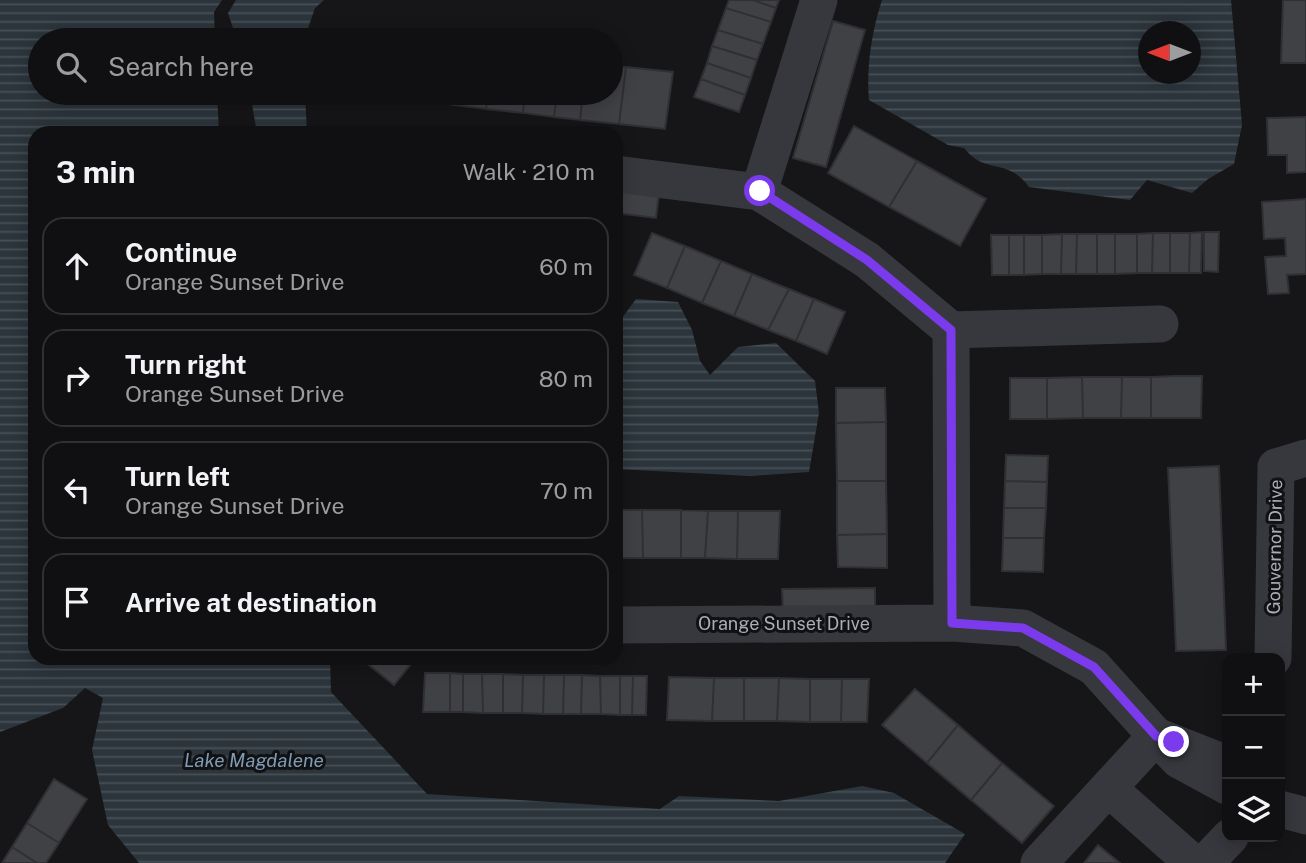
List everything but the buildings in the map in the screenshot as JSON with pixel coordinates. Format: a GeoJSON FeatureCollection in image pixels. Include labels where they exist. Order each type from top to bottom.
{"type":"FeatureCollection","features":[{"type":"Feature","properties":{"kind":"street"},"geometry":{"type":"LineString","coordinates":[[760,191],[819,0]]}},
{"type":"Feature","properties":{"kind":"street"},"geometry":{"type":"LineString","coordinates":[[623,175],[760,191],[867,260],[951,330],[1160,324]]}},
{"type":"Feature","properties":{"kind":"street"},"geometry":{"type":"LineString","coordinates":[[951,330],[952,623]]}},
{"type":"Feature","properties":{"kind":"street","name":"Gouvernor Drive"},"geometry":{"type":"LineString","coordinates":[[1273,653],[1276,467],[1306,458]]}},
{"type":"Feature","properties":{"kind":"street","name":"Orange Sunset Drive"},"geometry":{"type":"LineString","coordinates":[[623,625],[952,623],[1023,628],[1094,667],[1180,760],[1222,783]]}},
{"type":"Feature","properties":{"kind":"street"},"geometry":{"type":"LineString","coordinates":[[1040,863],[1156,736]]}},
{"type":"Feature","properties":{"kind":"street","name":"Orange Sunset Drive"},"geometry":{"type":"LineString","coordinates":[[1156,736],[1222,762]]}},
{"type":"Feature","properties":{"kind":"street"},"geometry":{"type":"LineString","coordinates":[[1285,785],[1306,790]]}},
{"type":"Feature","properties":{"kind":"street"},"geometry":{"type":"LineString","coordinates":[[1108,788],[1193,863]]}},
{"type":"Feature","properties":{"kind":"street"},"geometry":{"type":"LineString","coordinates":[[1285,810],[1306,816]]}},
{"type":"Feature","properties":{"kind":"street"},"geometry":{"type":"LineString","coordinates":[[1205,863],[1225,842]]}},
{"type":"Feature","properties":{"kind":"water","name":"Lake Magdalene"},"geometry":{"type":"Polygon","coordinates":[[[0,0],[222,0],[214,12],[215,28],[28,28],[28,105],[218,105],[219,126],[28,126],[28,665],[330,665],[331,692],[427,794],[660,809],[679,796],[779,801],[862,786],[894,793],[965,834],[945,863],[139,863],[108,825],[92,750],[103,698],[85,688],[63,708],[0,732],[0,0]]]}},
{"type":"Feature","properties":{"kind":"water"},"geometry":{"type":"Polygon","coordinates":[[[236,0],[324,0],[315,8],[308,28],[233,28],[228,13],[236,0]]]}},
{"type":"Feature","properties":{"kind":"water"},"geometry":{"type":"Polygon","coordinates":[[[882,0],[1231,0],[1242,125],[1234,164],[1208,179],[1192,193],[1147,180],[1130,200],[1029,187],[1012,172],[980,162],[964,148],[948,145],[869,100],[869,62],[882,0]]]}},
{"type":"Feature","properties":{"kind":"water"},"geometry":{"type":"Polygon","coordinates":[[[252,105],[306,105],[307,126],[256,126],[252,105]]]}},
{"type":"Feature","properties":{"kind":"water"},"geometry":{"type":"Polygon","coordinates":[[[636,299],[678,302],[692,330],[700,361],[710,375],[738,347],[776,343],[815,381],[819,413],[809,472],[750,476],[623,469],[623,317],[636,299]]]}},
{"type":"Feature","properties":{"kind":"route"},"geometry":{"type":"LineString","coordinates":[[760,191],[867,260],[951,330],[952,623],[1023,628],[1094,667],[1156,736],[1174,742]]}}]}
